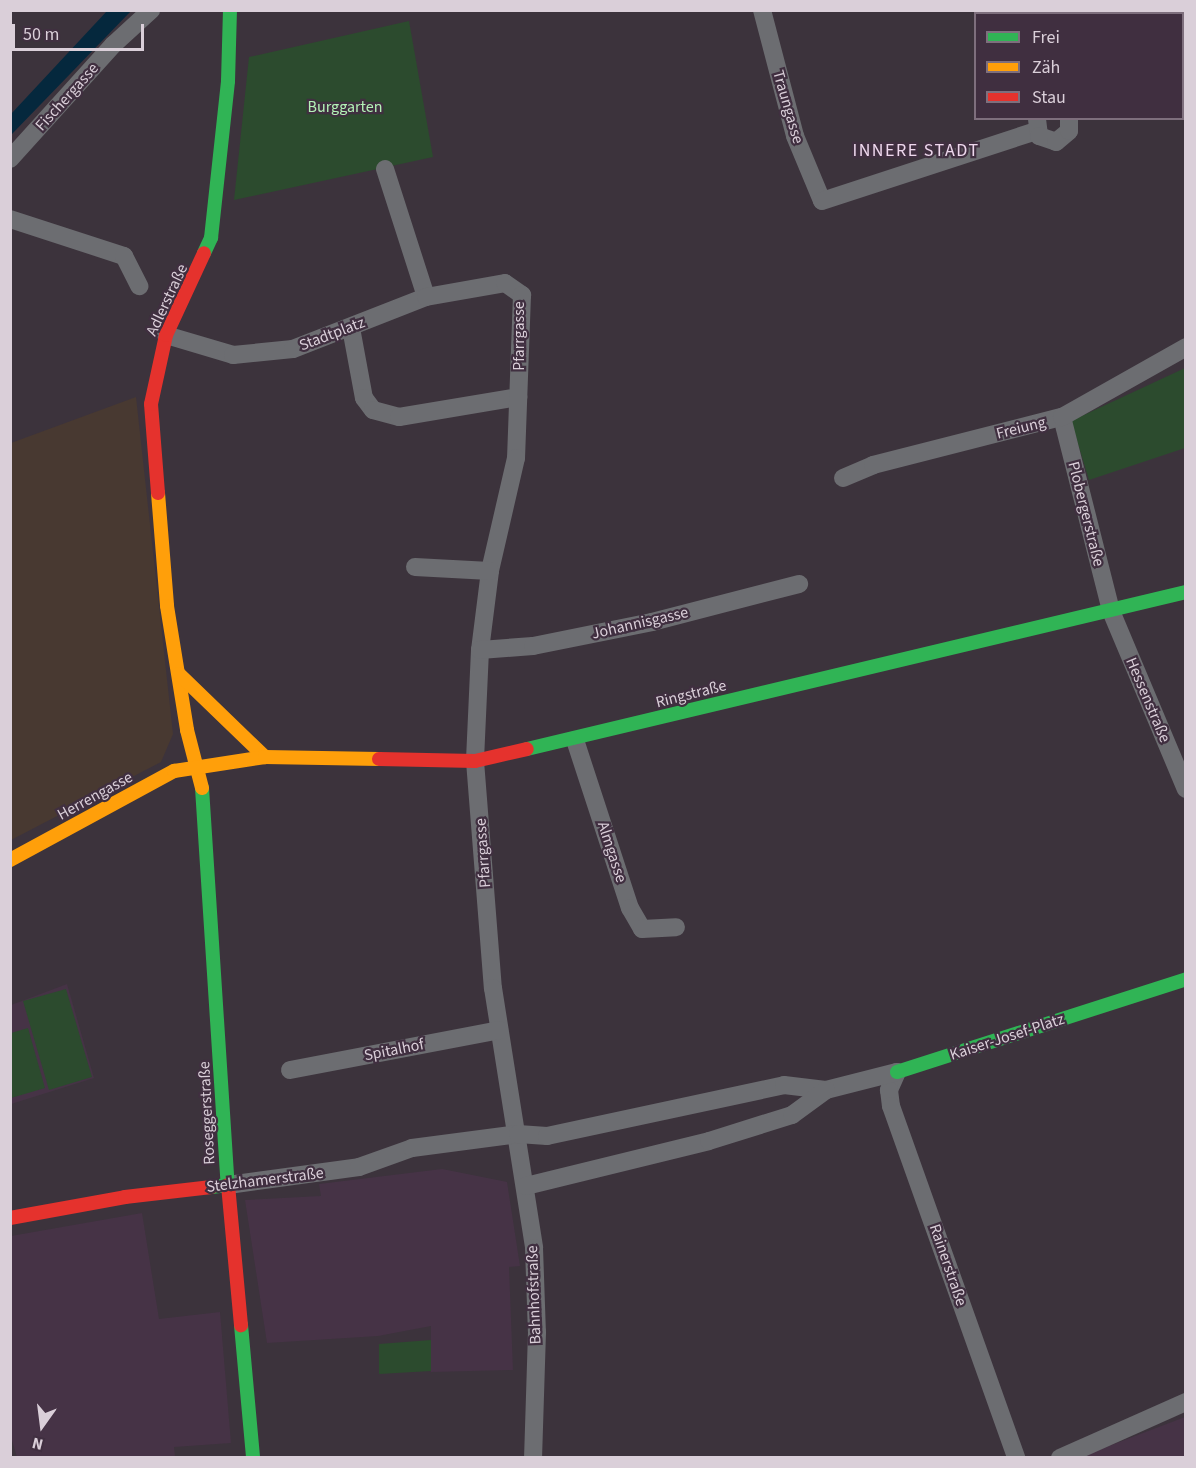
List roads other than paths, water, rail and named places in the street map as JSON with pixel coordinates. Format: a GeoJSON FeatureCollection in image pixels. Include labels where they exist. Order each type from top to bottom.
{"type":"FeatureCollection","features":[{"type":"Feature","properties":{"kind":"main road","name":"Adlerstraße"},"geometry":{"type":"LineString","coordinates":[[197,766],[167,606],[151,404],[166,335],[211,238],[228,81],[230,10]]}},
{"type":"Feature","properties":{"kind":"main road","name":"Ringstraße"},"geometry":{"type":"LineString","coordinates":[[197,766],[265,757],[475,761],[575,740],[1185,592]]}},
{"type":"Feature","properties":{"kind":"main road"},"geometry":{"type":"LineString","coordinates":[[179,674],[265,757]]}},
{"type":"Feature","properties":{"kind":"main road","name":"Herrengasse"},"geometry":{"type":"LineString","coordinates":[[10,860],[174,771],[197,766]]}},
{"type":"Feature","properties":{"kind":"main road","name":"Roseggerstraße"},"geometry":{"type":"LineString","coordinates":[[197,766],[203,793],[228,1185],[253,1458]]}},
{"type":"Feature","properties":{"kind":"main road","name":"Kaiser-Josef-Platz"},"geometry":{"type":"LineString","coordinates":[[897,1072],[1185,979]]}},
{"type":"Feature","properties":{"kind":"main road","name":"Stelzhamerstraße"},"geometry":{"type":"LineString","coordinates":[[10,1218],[125,1197],[228,1185]]}},
{"type":"Feature","properties":{"kind":"street","name":"Fischergasse"},"geometry":{"type":"LineString","coordinates":[[10,159],[113,45],[151,10]]}},
{"type":"Feature","properties":{"kind":"street","name":"Traungasse"},"geometry":{"type":"LineString","coordinates":[[762,10],[795,136],[822,201],[1036,125]]}},
{"type":"Feature","properties":{"kind":"street"},"geometry":{"type":"LineString","coordinates":[[1036,125],[1044,140],[1061,140],[1069,131],[1070,120]]}},
{"type":"Feature","properties":{"kind":"street"},"geometry":{"type":"LineString","coordinates":[[385,170],[426,297]]}},
{"type":"Feature","properties":{"kind":"street"},"geometry":{"type":"LineString","coordinates":[[10,219],[124,256],[139,286]]}},
{"type":"Feature","properties":{"kind":"street","name":"Stadtplatz"},"geometry":{"type":"LineString","coordinates":[[166,335],[233,355],[293,349],[426,297],[506,283]]}},
{"type":"Feature","properties":{"kind":"street","name":"Pfarrgasse"},"geometry":{"type":"LineString","coordinates":[[506,283],[522,295],[516,458],[490,571],[480,650],[475,761],[499,1030],[518,1134]]}},
{"type":"Feature","properties":{"kind":"street"},"geometry":{"type":"LineString","coordinates":[[351,328],[364,398],[373,410],[399,417],[519,397]]}},
{"type":"Feature","properties":{"kind":"street","name":"Freiung"},"geometry":{"type":"LineString","coordinates":[[843,478],[873,465],[1062,417],[1185,347]]}},
{"type":"Feature","properties":{"kind":"street","name":"Plobergerstraße"},"geometry":{"type":"LineString","coordinates":[[1062,417],[1111,610]]}},
{"type":"Feature","properties":{"kind":"street"},"geometry":{"type":"LineString","coordinates":[[415,567],[490,571]]}},
{"type":"Feature","properties":{"kind":"street","name":"Johannisgasse"},"geometry":{"type":"LineString","coordinates":[[480,650],[533,646],[630,626],[799,584]]}},
{"type":"Feature","properties":{"kind":"street","name":"Hessenstraße"},"geometry":{"type":"LineString","coordinates":[[1111,610],[1185,789]]}},
{"type":"Feature","properties":{"kind":"street","name":"Almgasse"},"geometry":{"type":"LineString","coordinates":[[575,740],[630,908],[642,929],[676,927]]}},
{"type":"Feature","properties":{"kind":"street","name":"Spitalhof"},"geometry":{"type":"LineString","coordinates":[[290,1070],[499,1030]]}},
{"type":"Feature","properties":{"kind":"street","name":"Kaiser-Josef-Platz"},"geometry":{"type":"LineString","coordinates":[[518,1134],[547,1136],[784,1085],[826,1090],[897,1072]]}},
{"type":"Feature","properties":{"kind":"street","name":"Rainerstraße"},"geometry":{"type":"LineString","coordinates":[[897,1072],[889,1090],[891,1106],[1016,1458]]}},
{"type":"Feature","properties":{"kind":"street","name":"Kaiser-Josef-Platz"},"geometry":{"type":"LineString","coordinates":[[526,1186],[709,1141],[792,1115],[826,1090]]}},
{"type":"Feature","properties":{"kind":"street","name":"Stelzhamerstraße"},"geometry":{"type":"LineString","coordinates":[[228,1185],[359,1167],[412,1148],[518,1134]]}},
{"type":"Feature","properties":{"kind":"street","name":"Bahnhofstraße"},"geometry":{"type":"LineString","coordinates":[[518,1134],[534,1248],[537,1332],[533,1458]]}},
{"type":"Feature","properties":{"kind":"street"},"geometry":{"type":"LineString","coordinates":[[1059,1458],[1185,1402]]}},
{"type":"Feature","properties":{"kind":"water"},"geometry":{"type":"Polygon","coordinates":[[[107,11],[131,11],[11,135],[11,114],[107,11]]]}},
{"type":"Feature","properties":{"kind":"district","name":"INNERE STADT"},"geometry":{"type":"Point","coordinates":[916,151]}},
{"type":"Feature","properties":{"kind":"park label","name":"Burggarten"},"geometry":{"type":"Point","coordinates":[345,107]}}]}
